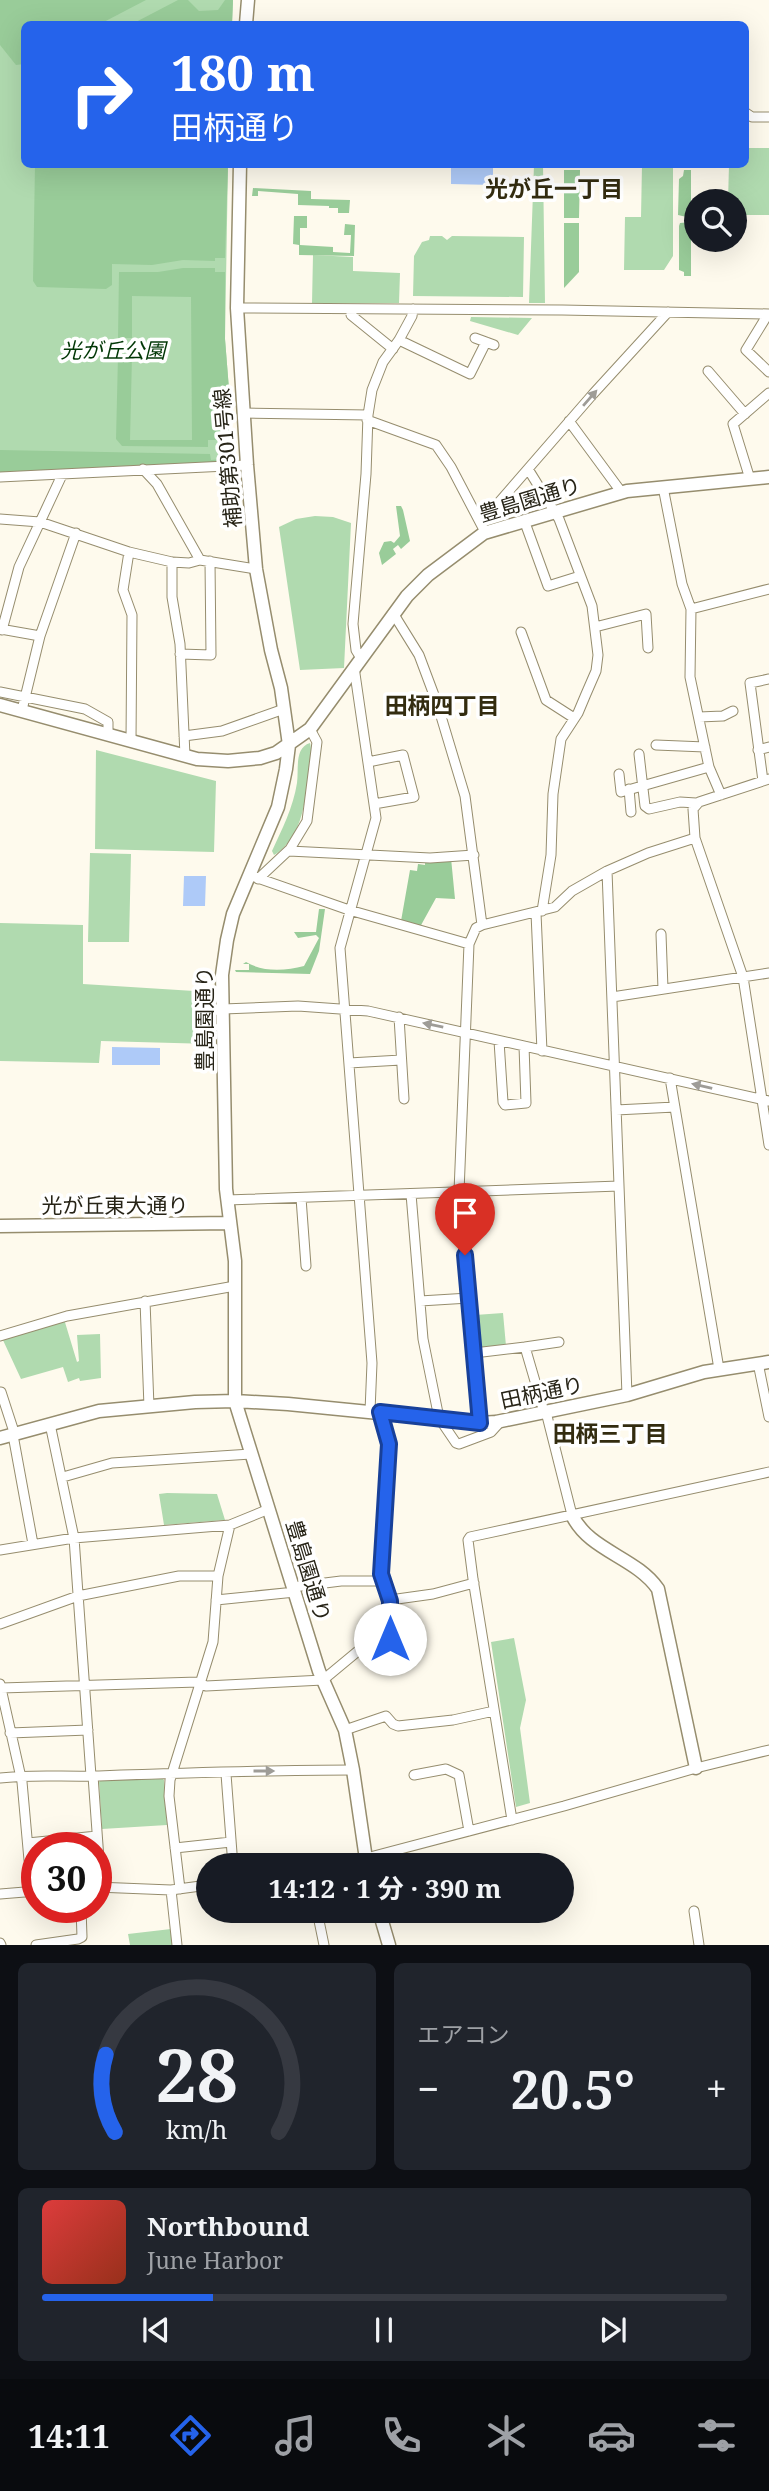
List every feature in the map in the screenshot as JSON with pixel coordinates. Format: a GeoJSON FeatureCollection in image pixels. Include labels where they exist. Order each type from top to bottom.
{"type":"FeatureCollection","features":[{"type":"Feature","properties":{"kind":"street"},"geometry":{"type":"LineString","coordinates":[[246,21],[248,0]]}},
{"type":"Feature","properties":{"kind":"street"},"geometry":{"type":"LineString","coordinates":[[749,115],[769,117]]}},
{"type":"Feature","properties":{"kind":"street","name":"補助第301号線"},"geometry":{"type":"LineString","coordinates":[[240,168],[237,308],[247,465],[256,569],[289,745]]}},
{"type":"Feature","properties":{"kind":"street"},"geometry":{"type":"LineString","coordinates":[[237,308],[769,314]]}},
{"type":"Feature","properties":{"kind":"street"},"geometry":{"type":"LineString","coordinates":[[351,309],[351,315],[396,345],[470,373],[490,343],[475,338]]}},
{"type":"Feature","properties":{"kind":"street"},"geometry":{"type":"LineString","coordinates":[[27,1832],[20,1775],[7,1735],[1,1685],[201,1683],[206,1686],[323,1680],[364,1646],[389,1642],[390,1601],[381,1574],[389,1444],[375,1411],[340,948],[376,818],[353,624],[366,474],[368,417],[372,390],[383,362],[396,345],[413,309]]}},
{"type":"Feature","properties":{"kind":"street"},"geometry":{"type":"LineString","coordinates":[[243,413],[368,417],[436,444],[483,528],[569,421],[668,312]]}},
{"type":"Feature","properties":{"kind":"street"},"geometry":{"type":"LineString","coordinates":[[769,314],[746,350],[769,372]]}},
{"type":"Feature","properties":{"kind":"street"},"geometry":{"type":"LineString","coordinates":[[708,371],[745,414]]}},
{"type":"Feature","properties":{"kind":"street"},"geometry":{"type":"LineString","coordinates":[[750,478],[733,424],[769,393]]}},
{"type":"Feature","properties":{"kind":"street"},"geometry":{"type":"LineString","coordinates":[[569,421],[622,493]]}},
{"type":"Feature","properties":{"kind":"street"},"geometry":{"type":"LineString","coordinates":[[0,477],[247,465]]}},
{"type":"Feature","properties":{"kind":"street"},"geometry":{"type":"LineString","coordinates":[[143,469],[157,484],[205,560],[211,655],[180,654]]}},
{"type":"Feature","properties":{"kind":"street"},"geometry":{"type":"LineString","coordinates":[[528,469],[555,512],[592,606],[598,655],[596,671],[575,718],[562,737],[553,794],[551,855],[539,912],[542,1051]]}},
{"type":"Feature","properties":{"kind":"street"},"geometry":{"type":"LineString","coordinates":[[40,636],[1,629],[19,567],[62,475]]}},
{"type":"Feature","properties":{"kind":"street","name":"豊島園通り"},"geometry":{"type":"LineString","coordinates":[[366,1853],[354,1770],[345,1730],[323,1680],[235,1401],[234,1243],[227,1200],[222,975],[227,940],[238,900],[253,877],[278,807],[285,780],[289,745],[310,729],[393,613],[428,575],[483,528],[524,520],[622,493],[769,477]]}},
{"type":"Feature","properties":{"kind":"street"},"geometry":{"type":"LineString","coordinates":[[663,487],[682,584],[691,609],[689,673],[709,767],[721,795]]}},
{"type":"Feature","properties":{"kind":"street"},"geometry":{"type":"LineString","coordinates":[[0,519],[40,522],[129,552],[172,562],[205,560],[256,569]]}},
{"type":"Feature","properties":{"kind":"street"},"geometry":{"type":"LineString","coordinates":[[524,520],[548,586],[580,576]]}},
{"type":"Feature","properties":{"kind":"street"},"geometry":{"type":"LineString","coordinates":[[22,710],[40,636],[76,533]]}},
{"type":"Feature","properties":{"kind":"street"},"geometry":{"type":"LineString","coordinates":[[129,552],[123,590],[132,615],[131,740]]}},
{"type":"Feature","properties":{"kind":"street"},"geometry":{"type":"LineString","coordinates":[[172,562],[172,597],[180,654],[185,756]]}},
{"type":"Feature","properties":{"kind":"street"},"geometry":{"type":"LineString","coordinates":[[691,609],[769,589]]}},
{"type":"Feature","properties":{"kind":"street"},"geometry":{"type":"LineString","coordinates":[[393,613],[419,655],[437,703],[465,796],[482,925]]}},
{"type":"Feature","properties":{"kind":"street"},"geometry":{"type":"LineString","coordinates":[[595,626],[646,614],[648,648]]}},
{"type":"Feature","properties":{"kind":"street"},"geometry":{"type":"LineString","coordinates":[[521,632],[545,700],[575,718]]}},
{"type":"Feature","properties":{"kind":"street"},"geometry":{"type":"LineString","coordinates":[[639,754],[645,806],[649,809],[680,802],[696,803],[766,780],[758,750],[750,683],[769,679]]}},
{"type":"Feature","properties":{"kind":"street"},"geometry":{"type":"LineString","coordinates":[[0,692],[85,709],[108,722],[108,734]]}},
{"type":"Feature","properties":{"kind":"street"},"geometry":{"type":"LineString","coordinates":[[0,705],[210,761],[244,760],[276,752],[289,745]]}},
{"type":"Feature","properties":{"kind":"street"},"geometry":{"type":"LineString","coordinates":[[184,737],[208,734],[284,709]]}},
{"type":"Feature","properties":{"kind":"street"},"geometry":{"type":"LineString","coordinates":[[699,717],[723,716],[733,711]]}},
{"type":"Feature","properties":{"kind":"street"},"geometry":{"type":"LineString","coordinates":[[253,877],[289,851],[307,821],[317,742],[310,729]]}},
{"type":"Feature","properties":{"kind":"street"},"geometry":{"type":"LineString","coordinates":[[656,745],[705,747]]}},
{"type":"Feature","properties":{"kind":"street"},"geometry":{"type":"LineString","coordinates":[[758,750],[769,747]]}},
{"type":"Feature","properties":{"kind":"street"},"geometry":{"type":"LineString","coordinates":[[368,762],[403,755],[414,797],[374,803]]}},
{"type":"Feature","properties":{"kind":"street"},"geometry":{"type":"LineString","coordinates":[[619,774],[621,792],[709,767]]}},
{"type":"Feature","properties":{"kind":"street"},"geometry":{"type":"LineString","coordinates":[[629,789],[631,812]]}},
{"type":"Feature","properties":{"kind":"street"},"geometry":{"type":"LineString","coordinates":[[696,803],[692,810],[695,838],[743,977],[765,1100],[769,1145]]}},
{"type":"Feature","properties":{"kind":"street"},"geometry":{"type":"LineString","coordinates":[[480,1423],[459,1192],[469,944],[476,929],[482,925],[555,908],[572,891],[607,871],[648,853],[695,838]]}},
{"type":"Feature","properties":{"kind":"street"},"geometry":{"type":"LineString","coordinates":[[289,851],[430,858],[474,855]]}},
{"type":"Feature","properties":{"kind":"street"},"geometry":{"type":"LineString","coordinates":[[607,871],[627,1395]]}},
{"type":"Feature","properties":{"kind":"street"},"geometry":{"type":"LineString","coordinates":[[253,877],[349,910],[469,944]]}},
{"type":"Feature","properties":{"kind":"street"},"geometry":{"type":"LineString","coordinates":[[661,934],[663,989]]}},
{"type":"Feature","properties":{"kind":"street"},"geometry":{"type":"LineString","coordinates":[[612,997],[769,973]]}},
{"type":"Feature","properties":{"kind":"street"},"geometry":{"type":"LineString","coordinates":[[223,1009],[298,1006],[344,1008],[398,1017],[765,1100]]}},
{"type":"Feature","properties":{"kind":"street"},"geometry":{"type":"LineString","coordinates":[[398,1017],[404,1099]]}},
{"type":"Feature","properties":{"kind":"street"},"geometry":{"type":"LineString","coordinates":[[499,1041],[503,1102],[506,1105],[524,1104],[527,1101],[524,1046]]}},
{"type":"Feature","properties":{"kind":"street"},"geometry":{"type":"LineString","coordinates":[[349,1063],[401,1060]]}},
{"type":"Feature","properties":{"kind":"street"},"geometry":{"type":"LineString","coordinates":[[670,1078],[719,1369]]}},
{"type":"Feature","properties":{"kind":"street"},"geometry":{"type":"LineString","coordinates":[[616,1110],[675,1107]]}},
{"type":"Feature","properties":{"kind":"street"},"geometry":{"type":"LineString","coordinates":[[227,1200],[619,1186]]}},
{"type":"Feature","properties":{"kind":"street"},"geometry":{"type":"LineString","coordinates":[[411,1194],[424,1339],[439,1418],[459,1444],[491,1432],[501,1421]]}},
{"type":"Feature","properties":{"kind":"street"},"geometry":{"type":"LineString","coordinates":[[301,1198],[306,1266]]}},
{"type":"Feature","properties":{"kind":"street","name":"光が丘東大通り"},"geometry":{"type":"LineString","coordinates":[[0,1226],[229,1223]]}},
{"type":"Feature","properties":{"kind":"street"},"geometry":{"type":"LineString","coordinates":[[0,1336],[67,1316],[235,1286]]}},
{"type":"Feature","properties":{"kind":"street"},"geometry":{"type":"LineString","coordinates":[[420,1301],[469,1298]]}},
{"type":"Feature","properties":{"kind":"street"},"geometry":{"type":"LineString","coordinates":[[145,1301],[149,1407]]}},
{"type":"Feature","properties":{"kind":"street"},"geometry":{"type":"LineString","coordinates":[[474,1353],[559,1342]]}},
{"type":"Feature","properties":{"kind":"street"},"geometry":{"type":"LineString","coordinates":[[525,1347],[572,1515],[587,1535],[648,1577],[658,1589],[696,1768]]}},
{"type":"Feature","properties":{"kind":"street"},"geometry":{"type":"LineString","coordinates":[[764,1363],[769,1417]]}},
{"type":"Feature","properties":{"kind":"street","name":"田柄通り"},"geometry":{"type":"LineString","coordinates":[[9,1436],[99,1411],[235,1401],[375,1411],[480,1423],[501,1421],[627,1395],[719,1369],[764,1363]]}},
{"type":"Feature","properties":{"kind":"street"},"geometry":{"type":"LineString","coordinates":[[1,1392],[33,1544]]}},
{"type":"Feature","properties":{"kind":"street"},"geometry":{"type":"LineString","coordinates":[[50,1424],[74,1538],[97,1832]]}},
{"type":"Feature","properties":{"kind":"street"},"geometry":{"type":"LineString","coordinates":[[63,1477],[112,1463],[251,1454]]}},
{"type":"Feature","properties":{"kind":"street"},"geometry":{"type":"LineString","coordinates":[[512,1820],[467,1541],[470,1537],[769,1472]]}},
{"type":"Feature","properties":{"kind":"street"},"geometry":{"type":"LineString","coordinates":[[0,1550],[74,1538],[230,1525],[269,1509]]}},
{"type":"Feature","properties":{"kind":"street"},"geometry":{"type":"LineString","coordinates":[[177,1945],[175,1848],[169,1796],[172,1774],[214,1642],[218,1576],[230,1525]]}},
{"type":"Feature","properties":{"kind":"street"},"geometry":{"type":"LineString","coordinates":[[0,1624],[78,1596],[179,1576],[218,1576]]}},
{"type":"Feature","properties":{"kind":"street"},"geometry":{"type":"LineString","coordinates":[[216,1600],[341,1581],[384,1581]]}},
{"type":"Feature","properties":{"kind":"street"},"geometry":{"type":"LineString","coordinates":[[390,1601],[433,1594],[474,1583]]}},
{"type":"Feature","properties":{"kind":"street"},"geometry":{"type":"LineString","coordinates":[[345,1730],[386,1716],[398,1726],[494,1712]]}},
{"type":"Feature","properties":{"kind":"street"},"geometry":{"type":"LineString","coordinates":[[7,1735],[88,1731]]}},
{"type":"Feature","properties":{"kind":"street"},"geometry":{"type":"LineString","coordinates":[[397,1853],[696,1768],[769,1750]]}},
{"type":"Feature","properties":{"kind":"street"},"geometry":{"type":"LineString","coordinates":[[414,1775],[446,1769],[459,1774],[469,1831]]}},
{"type":"Feature","properties":{"kind":"street"},"geometry":{"type":"LineString","coordinates":[[0,1777],[354,1770]]}},
{"type":"Feature","properties":{"kind":"street"},"geometry":{"type":"LineString","coordinates":[[226,1773],[232,1853]]}},
{"type":"Feature","properties":{"kind":"street"},"geometry":{"type":"LineString","coordinates":[[175,1848],[231,1842]]}},
{"type":"Feature","properties":{"kind":"street"},"geometry":{"type":"LineString","coordinates":[[112,1887],[175,1889],[196,1886]]}},
{"type":"Feature","properties":{"kind":"street"},"geometry":{"type":"LineString","coordinates":[[0,1894],[21,1892]]}},
{"type":"Feature","properties":{"kind":"street"},"geometry":{"type":"LineString","coordinates":[[694,1911],[699,1945]]}},
{"type":"Feature","properties":{"kind":"street"},"geometry":{"type":"LineString","coordinates":[[36,1945],[78,1940],[82,1937],[82,1923]]}},
{"type":"Feature","properties":{"kind":"street"},"geometry":{"type":"LineString","coordinates":[[319,1923],[324,1945]]}},
{"type":"Feature","properties":{"kind":"street"},"geometry":{"type":"LineString","coordinates":[[383,1923],[388,1945]]}},
{"type":"Feature","properties":{"kind":"green space","name":"光が丘公園"},"geometry":{"type":"Polygon","coordinates":[[[0,0],[233,0],[232,21],[21,21],[21,168],[228,168],[225,339],[233,440],[224,462],[0,473],[0,0]]]}},
{"type":"Feature","properties":{"kind":"green space"},"geometry":{"type":"Polygon","coordinates":[[[0,0],[146,0],[106,21],[21,21],[21,64],[16,65],[0,45],[0,0]]]}},
{"type":"Feature","properties":{"kind":"green space"},"geometry":{"type":"Polygon","coordinates":[[[178,0],[188,0],[199,11],[218,10],[225,0],[233,0],[232,21],[138,21],[178,0]]]}},
{"type":"Feature","properties":{"kind":"green space"},"geometry":{"type":"Polygon","coordinates":[[[749,148],[769,148],[769,215],[747,215],[747,189],[728,189],[729,168],[749,168],[749,148]]]}},
{"type":"Feature","properties":{"kind":"green space"},"geometry":{"type":"Polygon","coordinates":[[[35,168],[228,168],[225,258],[152,265],[112,264],[112,285],[106,289],[37,287],[33,281],[35,168]]]}},
{"type":"Feature","properties":{"kind":"green space"},"geometry":{"type":"Polygon","coordinates":[[[534,168],[543,168],[545,303],[529,303],[534,168]]]}},
{"type":"Feature","properties":{"kind":"green space"},"geometry":{"type":"Polygon","coordinates":[[[642,168],[673,168],[673,256],[664,270],[624,270],[625,217],[641,217],[642,168]]]}},
{"type":"Feature","properties":{"kind":"green space"},"geometry":{"type":"Polygon","coordinates":[[[564,170],[580,170],[579,218],[564,218],[564,170]]]}},
{"type":"Feature","properties":{"kind":"green space"},"geometry":{"type":"Polygon","coordinates":[[[684,170],[691,170],[691,189],[684,189],[684,216],[678,215],[679,179],[684,170]]]}},
{"type":"Feature","properties":{"kind":"green space"},"geometry":{"type":"Polygon","coordinates":[[[253,188],[311,191],[311,199],[350,200],[349,213],[338,213],[338,208],[329,206],[298,205],[298,194],[258,191],[258,196],[252,196],[253,188]]]}},
{"type":"Feature","properties":{"kind":"green space"},"geometry":{"type":"Polygon","coordinates":[[[294,216],[307,216],[307,228],[300,228],[300,245],[333,247],[333,252],[350,253],[351,235],[344,235],[345,224],[355,225],[354,256],[299,255],[299,245],[293,244],[294,216]]]}},
{"type":"Feature","properties":{"kind":"green space"},"geometry":{"type":"Polygon","coordinates":[[[564,223],[579,223],[579,272],[564,288],[564,223]]]}},
{"type":"Feature","properties":{"kind":"green space"},"geometry":{"type":"Polygon","coordinates":[[[680,223],[684,223],[684,252],[691,252],[691,276],[684,276],[684,272],[679,270],[680,223]]]}},
{"type":"Feature","properties":{"kind":"green space"},"geometry":{"type":"Polygon","coordinates":[[[430,236],[442,236],[447,240],[452,236],[524,237],[523,297],[413,296],[414,256],[422,242],[429,240],[430,236]]]}},
{"type":"Feature","properties":{"kind":"green space"},"geometry":{"type":"Polygon","coordinates":[[[313,255],[353,257],[353,271],[400,273],[399,303],[312,303],[313,255]]]}},
{"type":"Feature","properties":{"kind":"green space"},"geometry":{"type":"Polygon","coordinates":[[[183,268],[215,268],[215,272],[225,272],[225,339],[233,440],[208,440],[208,447],[122,446],[116,439],[118,356],[132,356],[130,440],[192,440],[191,297],[132,296],[132,338],[118,338],[119,272],[158,272],[183,268]]]}},
{"type":"Feature","properties":{"kind":"green space"},"geometry":{"type":"Polygon","coordinates":[[[471,317],[532,318],[518,335],[470,321],[471,317]]]}},
{"type":"Feature","properties":{"kind":"green space"},"geometry":{"type":"Polygon","coordinates":[[[0,450],[210,454],[211,460],[223,459],[224,462],[0,473],[0,450]]]}},
{"type":"Feature","properties":{"kind":"green space"},"geometry":{"type":"Polygon","coordinates":[[[396,506],[401,506],[403,510],[410,541],[401,549],[398,545],[393,549],[396,554],[382,565],[379,553],[384,542],[394,543],[400,536],[396,506]]]}},
{"type":"Feature","properties":{"kind":"green space"},"geometry":{"type":"Polygon","coordinates":[[[333,517],[351,523],[344,668],[300,670],[279,527],[296,519],[333,517]]]}},
{"type":"Feature","properties":{"kind":"green space"},"geometry":{"type":"Polygon","coordinates":[[[310,743],[311,758],[300,820],[290,840],[274,855],[272,851],[295,792],[299,754],[310,743]]]}},
{"type":"Feature","properties":{"kind":"green space"},"geometry":{"type":"Polygon","coordinates":[[[96,750],[216,781],[214,852],[95,849],[96,750]]]}},
{"type":"Feature","properties":{"kind":"green space"},"geometry":{"type":"Polygon","coordinates":[[[90,853],[131,854],[129,942],[88,942],[90,853]]]}},
{"type":"Feature","properties":{"kind":"green space"},"geometry":{"type":"Polygon","coordinates":[[[451,858],[455,899],[436,898],[420,927],[401,921],[410,870],[417,871],[418,864],[425,865],[425,860],[451,858]]]}},
{"type":"Feature","properties":{"kind":"green space"},"geometry":{"type":"Polygon","coordinates":[[[319,909],[325,909],[319,951],[310,974],[236,972],[235,970],[249,970],[249,964],[243,964],[246,962],[259,968],[274,970],[304,966],[319,938],[316,935],[298,938],[294,932],[316,932],[319,909]]]}},
{"type":"Feature","properties":{"kind":"green space"},"geometry":{"type":"Polygon","coordinates":[[[0,923],[83,925],[83,984],[210,992],[211,1044],[101,1041],[99,1063],[0,1061],[0,923]]]}},
{"type":"Feature","properties":{"kind":"green space"},"geometry":{"type":"Polygon","coordinates":[[[503,1313],[506,1346],[482,1349],[478,1345],[475,1315],[503,1313]]]}},
{"type":"Feature","properties":{"kind":"green space"},"geometry":{"type":"Polygon","coordinates":[[[64,1319],[77,1362],[77,1335],[100,1334],[101,1378],[80,1381],[79,1378],[68,1382],[63,1367],[21,1379],[2,1338],[64,1319]]]}},
{"type":"Feature","properties":{"kind":"green space"},"geometry":{"type":"Polygon","coordinates":[[[159,1494],[217,1494],[225,1520],[164,1525],[159,1494]]]}},
{"type":"Feature","properties":{"kind":"green space"},"geometry":{"type":"Polygon","coordinates":[[[514,1638],[526,1700],[520,1728],[530,1803],[516,1807],[491,1642],[514,1638]]]}},
{"type":"Feature","properties":{"kind":"green space"},"geometry":{"type":"Polygon","coordinates":[[[161,1777],[164,1780],[167,1825],[102,1829],[101,1780],[161,1777]]]}},
{"type":"Feature","properties":{"kind":"green space"},"geometry":{"type":"Polygon","coordinates":[[[171,1929],[173,1945],[130,1945],[128,1934],[171,1929]]]}},
{"type":"Feature","properties":{"kind":"water"},"geometry":{"type":"Polygon","coordinates":[[[451,168],[493,168],[493,185],[451,184],[451,168]]]}},
{"type":"Feature","properties":{"kind":"water"},"geometry":{"type":"Polygon","coordinates":[[[184,876],[206,876],[205,906],[183,906],[184,876]]]}},
{"type":"Feature","properties":{"kind":"water"},"geometry":{"type":"Polygon","coordinates":[[[112,1047],[160,1048],[160,1065],[112,1065],[112,1047]]]}},
{"type":"Feature","properties":{"kind":"district","name":"光が丘一丁目"},"geometry":{"type":"Point","coordinates":[554,189]}},
{"type":"Feature","properties":{"kind":"district","name":"田柄四丁目"},"geometry":{"type":"Point","coordinates":[442,706]}},
{"type":"Feature","properties":{"kind":"district","name":"田柄三丁目"},"geometry":{"type":"Point","coordinates":[610,1434]}},
{"type":"Feature","properties":{"kind":"route"},"geometry":{"type":"LineString","coordinates":[[390,1639],[390,1601],[381,1574],[389,1444],[380,1412],[480,1423],[465,1255]]}}]}
